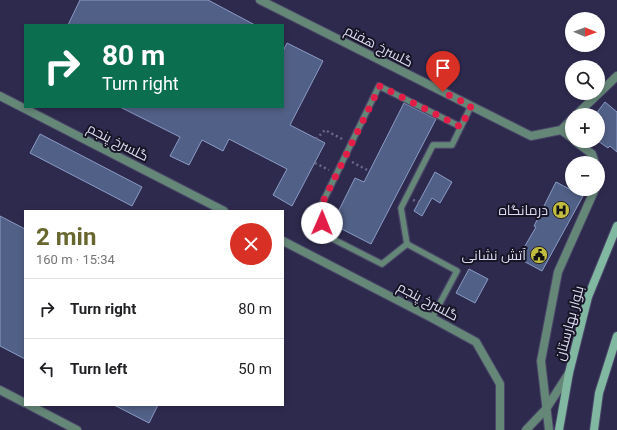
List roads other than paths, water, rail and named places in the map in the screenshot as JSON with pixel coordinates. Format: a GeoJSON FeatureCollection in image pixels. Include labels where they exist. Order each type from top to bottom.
{"type":"FeatureCollection","features":[{"type":"Feature","properties":{"kind":"street","name":"گلسرخ هفتم"},"geometry":{"type":"LineString","coordinates":[[260,0],[531,136],[561,130]]}},
{"type":"Feature","properties":{"kind":"street"},"geometry":{"type":"LineString","coordinates":[[583,108],[617,76]]}},
{"type":"Feature","properties":{"kind":"street","name":"گلسرخ پنجم"},"geometry":{"type":"LineString","coordinates":[[0,96],[222,210]]}},
{"type":"Feature","properties":{"kind":"street"},"geometry":{"type":"LineString","coordinates":[[565,126],[561,130],[565,133]]}},
{"type":"Feature","properties":{"kind":"street"},"geometry":{"type":"LineString","coordinates":[[584,148],[593,156]]}},
{"type":"Feature","properties":{"kind":"street"},"geometry":{"type":"LineString","coordinates":[[548,430],[541,361],[558,272],[591,196]]}},
{"type":"Feature","properties":{"kind":"street","name":"بلوار بهارستان"},"geometry":{"type":"LineString","coordinates":[[559,430],[569,373],[588,297],[617,226]]}},
{"type":"Feature","properties":{"kind":"street","name":"گلسرخ پنجم"},"geometry":{"type":"LineString","coordinates":[[284,242],[476,342],[500,384],[500,430]]}},
{"type":"Feature","properties":{"kind":"street"},"geometry":{"type":"LineString","coordinates":[[594,430],[599,393],[617,336]]}},
{"type":"Feature","properties":{"kind":"street"},"geometry":{"type":"LineString","coordinates":[[526,430],[546,409],[569,373]]}},
{"type":"Feature","properties":{"kind":"street"},"geometry":{"type":"LineString","coordinates":[[0,390],[24,402]]}},
{"type":"Feature","properties":{"kind":"street"},"geometry":{"type":"LineString","coordinates":[[30,406],[77,430]]}},
{"type":"Feature","properties":{"kind":"lane"},"geometry":{"type":"LineString","coordinates":[[407,244],[382,264],[325,235],[319,210],[380,86],[461,127]]}},
{"type":"Feature","properties":{"kind":"lane"},"geometry":{"type":"LineString","coordinates":[[407,244],[402,208],[432,145],[452,145],[471,106]]}},
{"type":"Feature","properties":{"kind":"lane"},"geometry":{"type":"LineString","coordinates":[[407,244],[457,271],[432,318]]}},
{"type":"Feature","properties":{"kind":"place","name":"درمانگاه"},"geometry":{"type":"Point","coordinates":[561,210]}},
{"type":"Feature","properties":{"kind":"place","name":"آتش نشانی"},"geometry":{"type":"Point","coordinates":[539,255]}}]}
